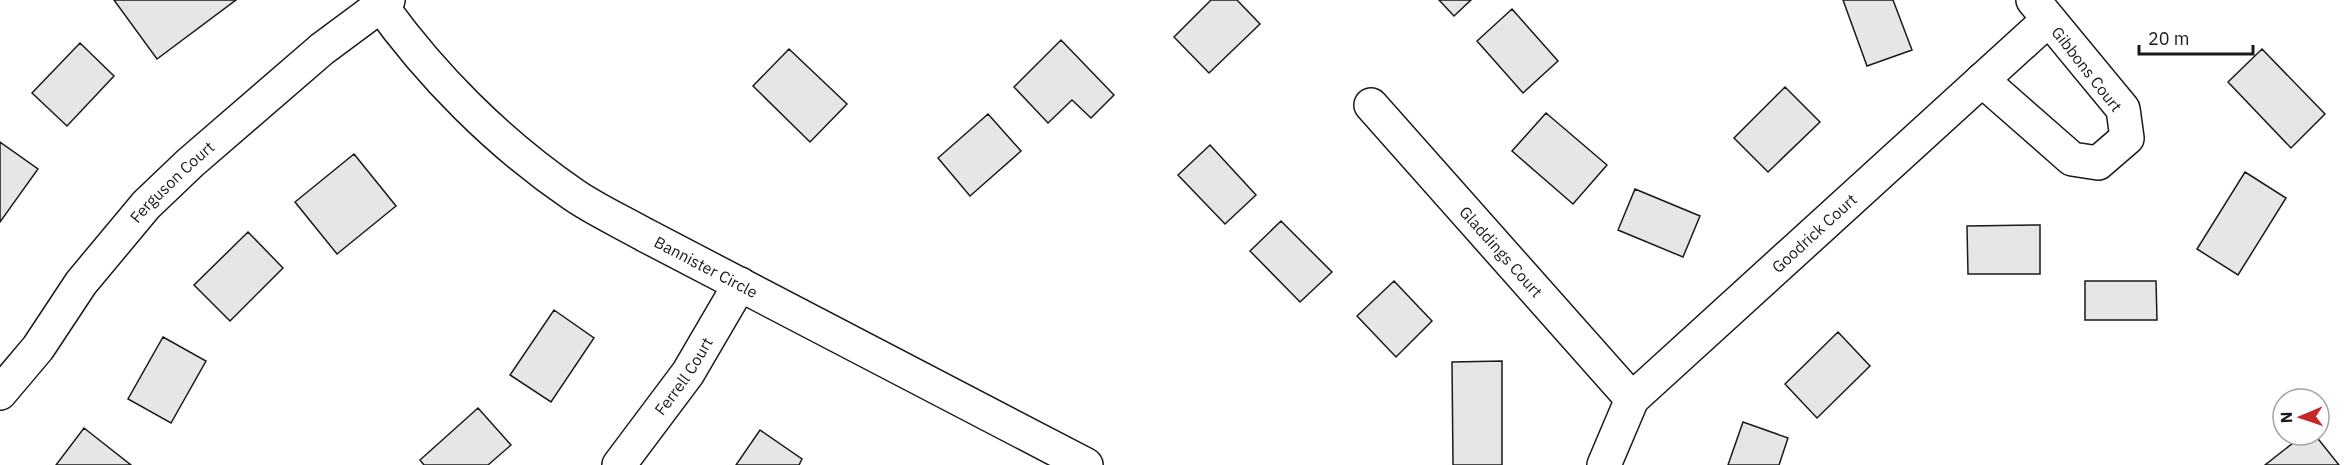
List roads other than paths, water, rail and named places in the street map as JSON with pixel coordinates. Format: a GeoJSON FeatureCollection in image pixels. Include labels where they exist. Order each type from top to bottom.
{"type":"FeatureCollection","features":[{"type":"Feature","properties":{"kind":"street","name":"Bannister Circle"},"geometry":{"type":"LineString","coordinates":[[382,2],[471,111],[519,154],[575,195],[1086,465]]}},
{"type":"Feature","properties":{"kind":"street","name":"Ferguson Court"},"geometry":{"type":"LineString","coordinates":[[0,393],[38,348],[81,283],[146,205],[190,163],[322,49],[382,2]]}},
{"type":"Feature","properties":{"kind":"street","name":"Goodrick Court"},"geometry":{"type":"LineString","coordinates":[[1604,465],[1632,399],[1982,80],[2041,10]]}},
{"type":"Feature","properties":{"kind":"street","name":"Gibbons Court"},"geometry":{"type":"LineString","coordinates":[[1982,80],[2072,159],[2098,163],[2127,138],[2123,110],[2041,10]]}},
{"type":"Feature","properties":{"kind":"street","name":"Gladdings Court"},"geometry":{"type":"LineString","coordinates":[[1371,105],[1632,399]]}},
{"type":"Feature","properties":{"kind":"street","name":"Ferrell Court"},"geometry":{"type":"LineString","coordinates":[[619,465],[688,373],[741,284]]}}]}
